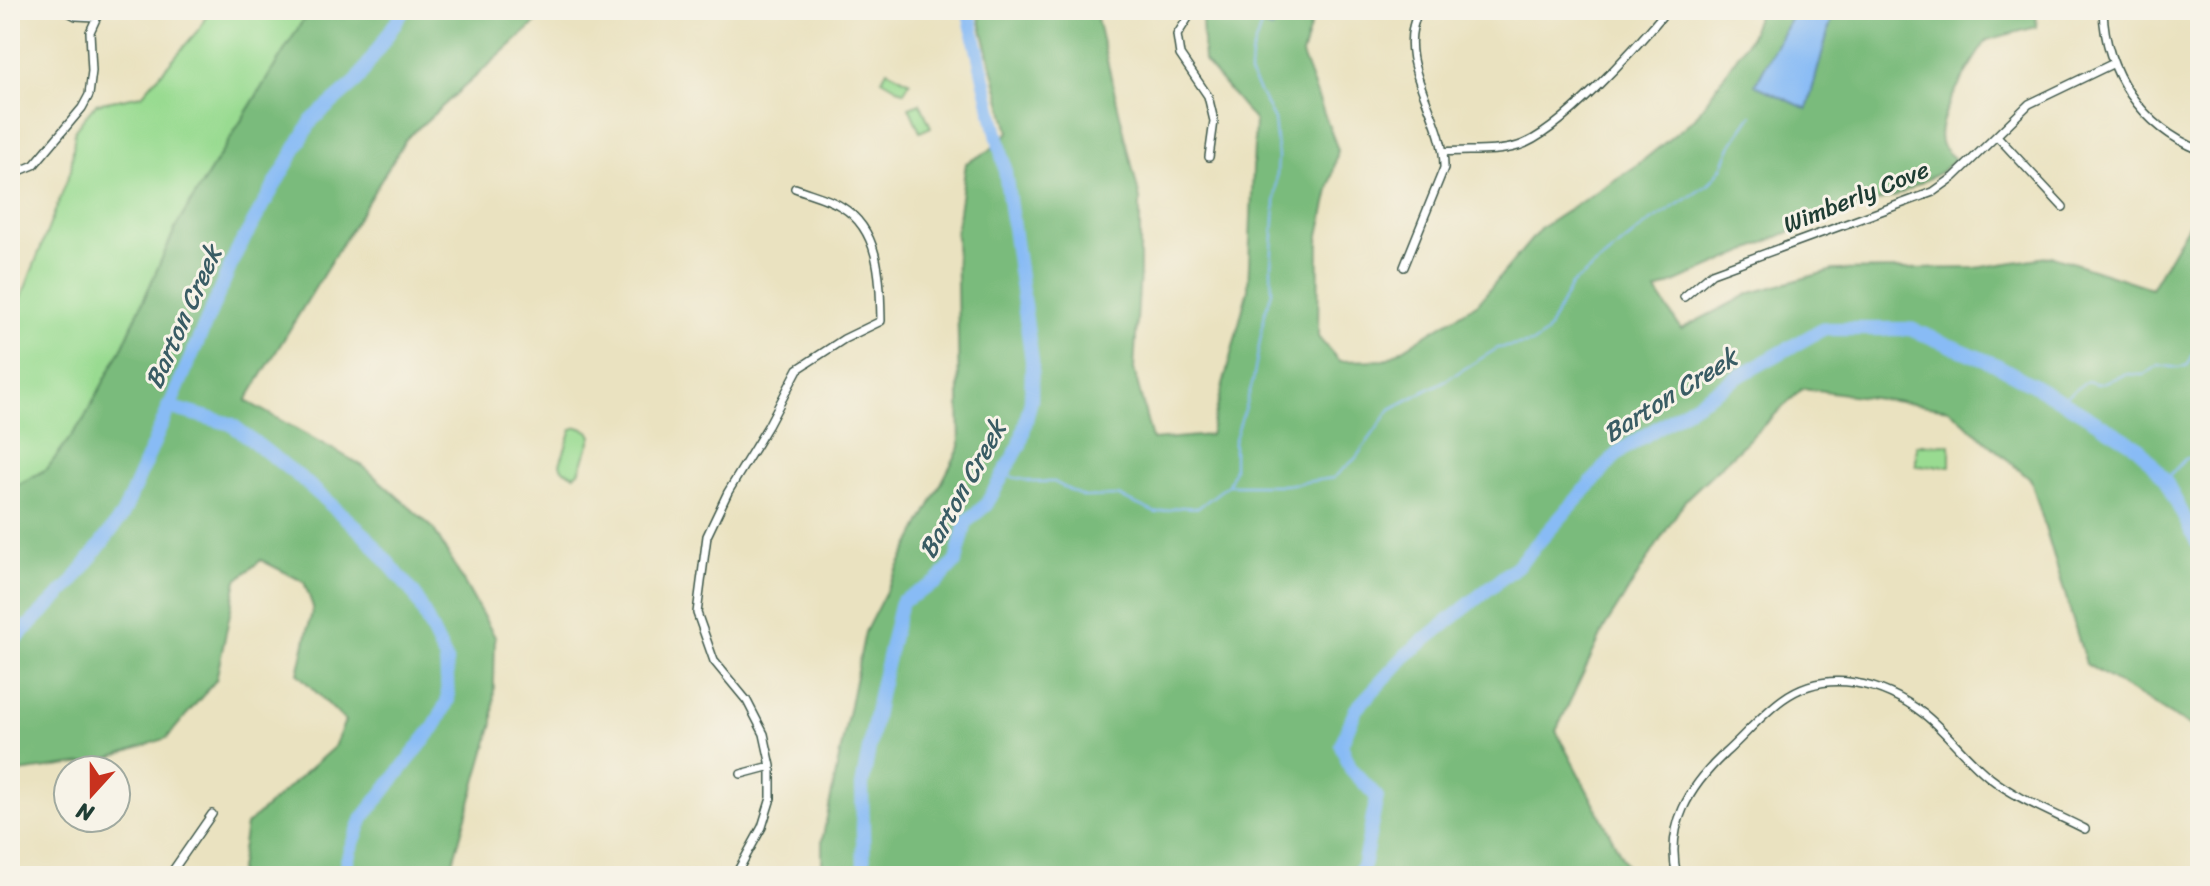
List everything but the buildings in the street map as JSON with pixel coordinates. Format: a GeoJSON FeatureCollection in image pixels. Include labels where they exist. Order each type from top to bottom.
{"type":"FeatureCollection","features":[{"type":"Feature","properties":{"kind":"street"},"geometry":{"type":"LineString","coordinates":[[10,175],[34,165],[82,108],[89,95],[92,71],[90,32],[98,14],[76,16],[64,10]]}},
{"type":"Feature","properties":{"kind":"street"},"geometry":{"type":"LineString","coordinates":[[1193,10],[1177,35],[1180,55],[1208,96],[1214,121],[1209,157]]}},
{"type":"Feature","properties":{"kind":"street"},"geometry":{"type":"LineString","coordinates":[[1404,267],[1444,168],[1444,152],[1412,62],[1411,39],[1419,10]]}},
{"type":"Feature","properties":{"kind":"street"},"geometry":{"type":"LineString","coordinates":[[1444,152],[1510,148],[1531,141],[1551,128],[1619,64],[1667,10]]}},
{"type":"Feature","properties":{"kind":"street"},"geometry":{"type":"LineString","coordinates":[[2103,10],[2103,32],[2112,64],[2145,114],[2163,130],[2200,150]]}},
{"type":"Feature","properties":{"kind":"street","name":"Wimberly Cove"},"geometry":{"type":"LineString","coordinates":[[1684,297],[1712,273],[1933,192],[1954,177],[2029,104],[2112,64]]}},
{"type":"Feature","properties":{"kind":"street"},"geometry":{"type":"LineString","coordinates":[[1997,136],[2063,207]]}},
{"type":"Feature","properties":{"kind":"street"},"geometry":{"type":"LineString","coordinates":[[735,876],[762,827],[771,798],[771,766],[764,734],[747,701],[714,661],[697,613],[707,536],[728,492],[798,369],[844,339],[881,321],[879,279],[868,231],[842,207],[795,188]]}},
{"type":"Feature","properties":{"kind":"street"},"geometry":{"type":"LineString","coordinates":[[1677,876],[1674,834],[1682,806],[1697,783],[1784,698],[1826,683],[1874,685],[1894,694],[1925,715],[1990,778],[2085,829]]}},
{"type":"Feature","properties":{"kind":"street"},"geometry":{"type":"LineString","coordinates":[[741,774],[771,766]]}},
{"type":"Feature","properties":{"kind":"street"},"geometry":{"type":"LineString","coordinates":[[169,876],[212,814]]}},
{"type":"Feature","properties":{"kind":"green space"},"geometry":{"type":"Polygon","coordinates":[[[209,10],[314,10],[302,22],[177,225],[124,344],[84,419],[47,469],[10,489],[10,327],[71,170],[75,129],[96,104],[142,95],[200,28],[209,10]]]}},
{"type":"Feature","properties":{"kind":"green space"},"geometry":{"type":"Polygon","coordinates":[[[314,10],[550,10],[406,139],[246,401],[363,466],[433,528],[495,637],[493,723],[449,876],[238,876],[246,825],[334,747],[345,721],[298,674],[313,607],[304,582],[261,560],[237,580],[216,680],[167,738],[120,754],[52,754],[52,767],[10,773],[10,489],[47,469],[84,419],[124,344],[177,225],[302,22],[314,10]]]}},
{"type":"Feature","properties":{"kind":"green space"},"geometry":{"type":"Polygon","coordinates":[[[977,10],[1095,10],[1140,199],[1140,272],[1134,369],[1152,440],[1210,435],[1248,289],[1255,121],[1204,61],[1202,19],[1205,10],[1315,10],[1302,55],[1338,150],[1319,235],[1318,337],[1339,361],[1385,360],[1478,303],[1541,228],[1636,166],[1695,118],[1750,37],[1759,10],[2037,10],[2036,27],[1987,40],[1964,76],[1948,107],[1940,135],[1943,147],[1955,159],[1941,172],[1896,196],[1818,219],[1656,291],[1681,329],[1751,293],[1833,270],[1975,268],[2053,256],[2151,288],[2197,210],[2200,211],[2200,732],[2086,664],[2031,480],[1949,409],[1803,388],[1686,499],[1605,627],[1556,731],[1632,876],[822,876],[822,841],[865,632],[960,447],[956,232],[966,163],[989,151],[1009,132],[977,10]]]}},
{"type":"Feature","properties":{"kind":"green space"},"geometry":{"type":"Polygon","coordinates":[[[887,70],[910,82],[904,92],[882,79],[887,70]]]}},
{"type":"Feature","properties":{"kind":"green space"},"geometry":{"type":"Polygon","coordinates":[[[920,103],[931,127],[920,132],[909,107],[920,103]]]}},
{"type":"Feature","properties":{"kind":"green space"},"geometry":{"type":"Polygon","coordinates":[[[578,427],[589,431],[592,436],[579,472],[574,475],[562,469],[560,464],[572,429],[578,427]]]}},
{"type":"Feature","properties":{"kind":"green space"},"geometry":{"type":"Polygon","coordinates":[[[1950,444],[1950,466],[1916,466],[1916,445],[1950,444]]]}},
{"type":"Feature","properties":{"kind":"water"},"geometry":{"type":"Polygon","coordinates":[[[1238,10],[1290,10],[1271,29],[1237,17],[1238,10]]]}},
{"type":"Feature","properties":{"kind":"water"},"geometry":{"type":"Polygon","coordinates":[[[1795,10],[1834,10],[1807,109],[1755,85],[1795,10]]]}},
{"type":"Feature","properties":{"kind":"waterway","name":"Barton Creek"},"geometry":{"type":"LineString","coordinates":[[10,644],[71,584],[122,516],[237,251],[312,120],[357,81],[404,10]]}},
{"type":"Feature","properties":{"kind":"waterway","name":"Barton Creek"},"geometry":{"type":"LineString","coordinates":[[864,876],[862,786],[901,602],[937,582],[956,561],[966,522],[986,505],[1020,445],[1031,400],[1032,361],[1004,164],[968,10]]}},
{"type":"Feature","properties":{"kind":"waterway"},"geometry":{"type":"LineString","coordinates":[[1228,485],[1234,469],[1234,442],[1253,381],[1265,312],[1272,292],[1278,157],[1274,120],[1250,74],[1251,55],[1261,26]]}},
{"type":"Feature","properties":{"kind":"waterway"},"geometry":{"type":"LineString","coordinates":[[1003,475],[1034,482],[1054,482],[1083,497],[1118,496],[1156,513],[1181,507],[1198,508],[1228,485],[1285,485],[1333,478],[1355,459],[1391,409],[1498,348],[1533,343],[1546,334],[1571,285],[1647,224],[1708,185],[1722,168],[1732,144],[1752,115]]}},
{"type":"Feature","properties":{"kind":"waterway","name":"Barton Creek"},"geometry":{"type":"LineString","coordinates":[[1355,876],[1363,867],[1377,797],[1351,769],[1341,745],[1356,709],[1406,655],[1518,565],[1619,452],[1741,375],[1823,329],[1911,329],[1999,366],[2074,408],[2138,447],[2165,480],[2200,548]]}},
{"type":"Feature","properties":{"kind":"waterway"},"geometry":{"type":"LineString","coordinates":[[2060,400],[2087,381],[2098,384],[2128,374],[2144,375],[2158,365],[2179,368],[2188,365],[2200,340]]}},
{"type":"Feature","properties":{"kind":"waterway"},"geometry":{"type":"LineString","coordinates":[[168,407],[231,424],[302,479],[366,536],[415,595],[446,660],[448,700],[435,726],[363,818],[343,876]]}},
{"type":"Feature","properties":{"kind":"waterway"},"geometry":{"type":"LineString","coordinates":[[2165,480],[2185,459],[2200,454]]}}]}
